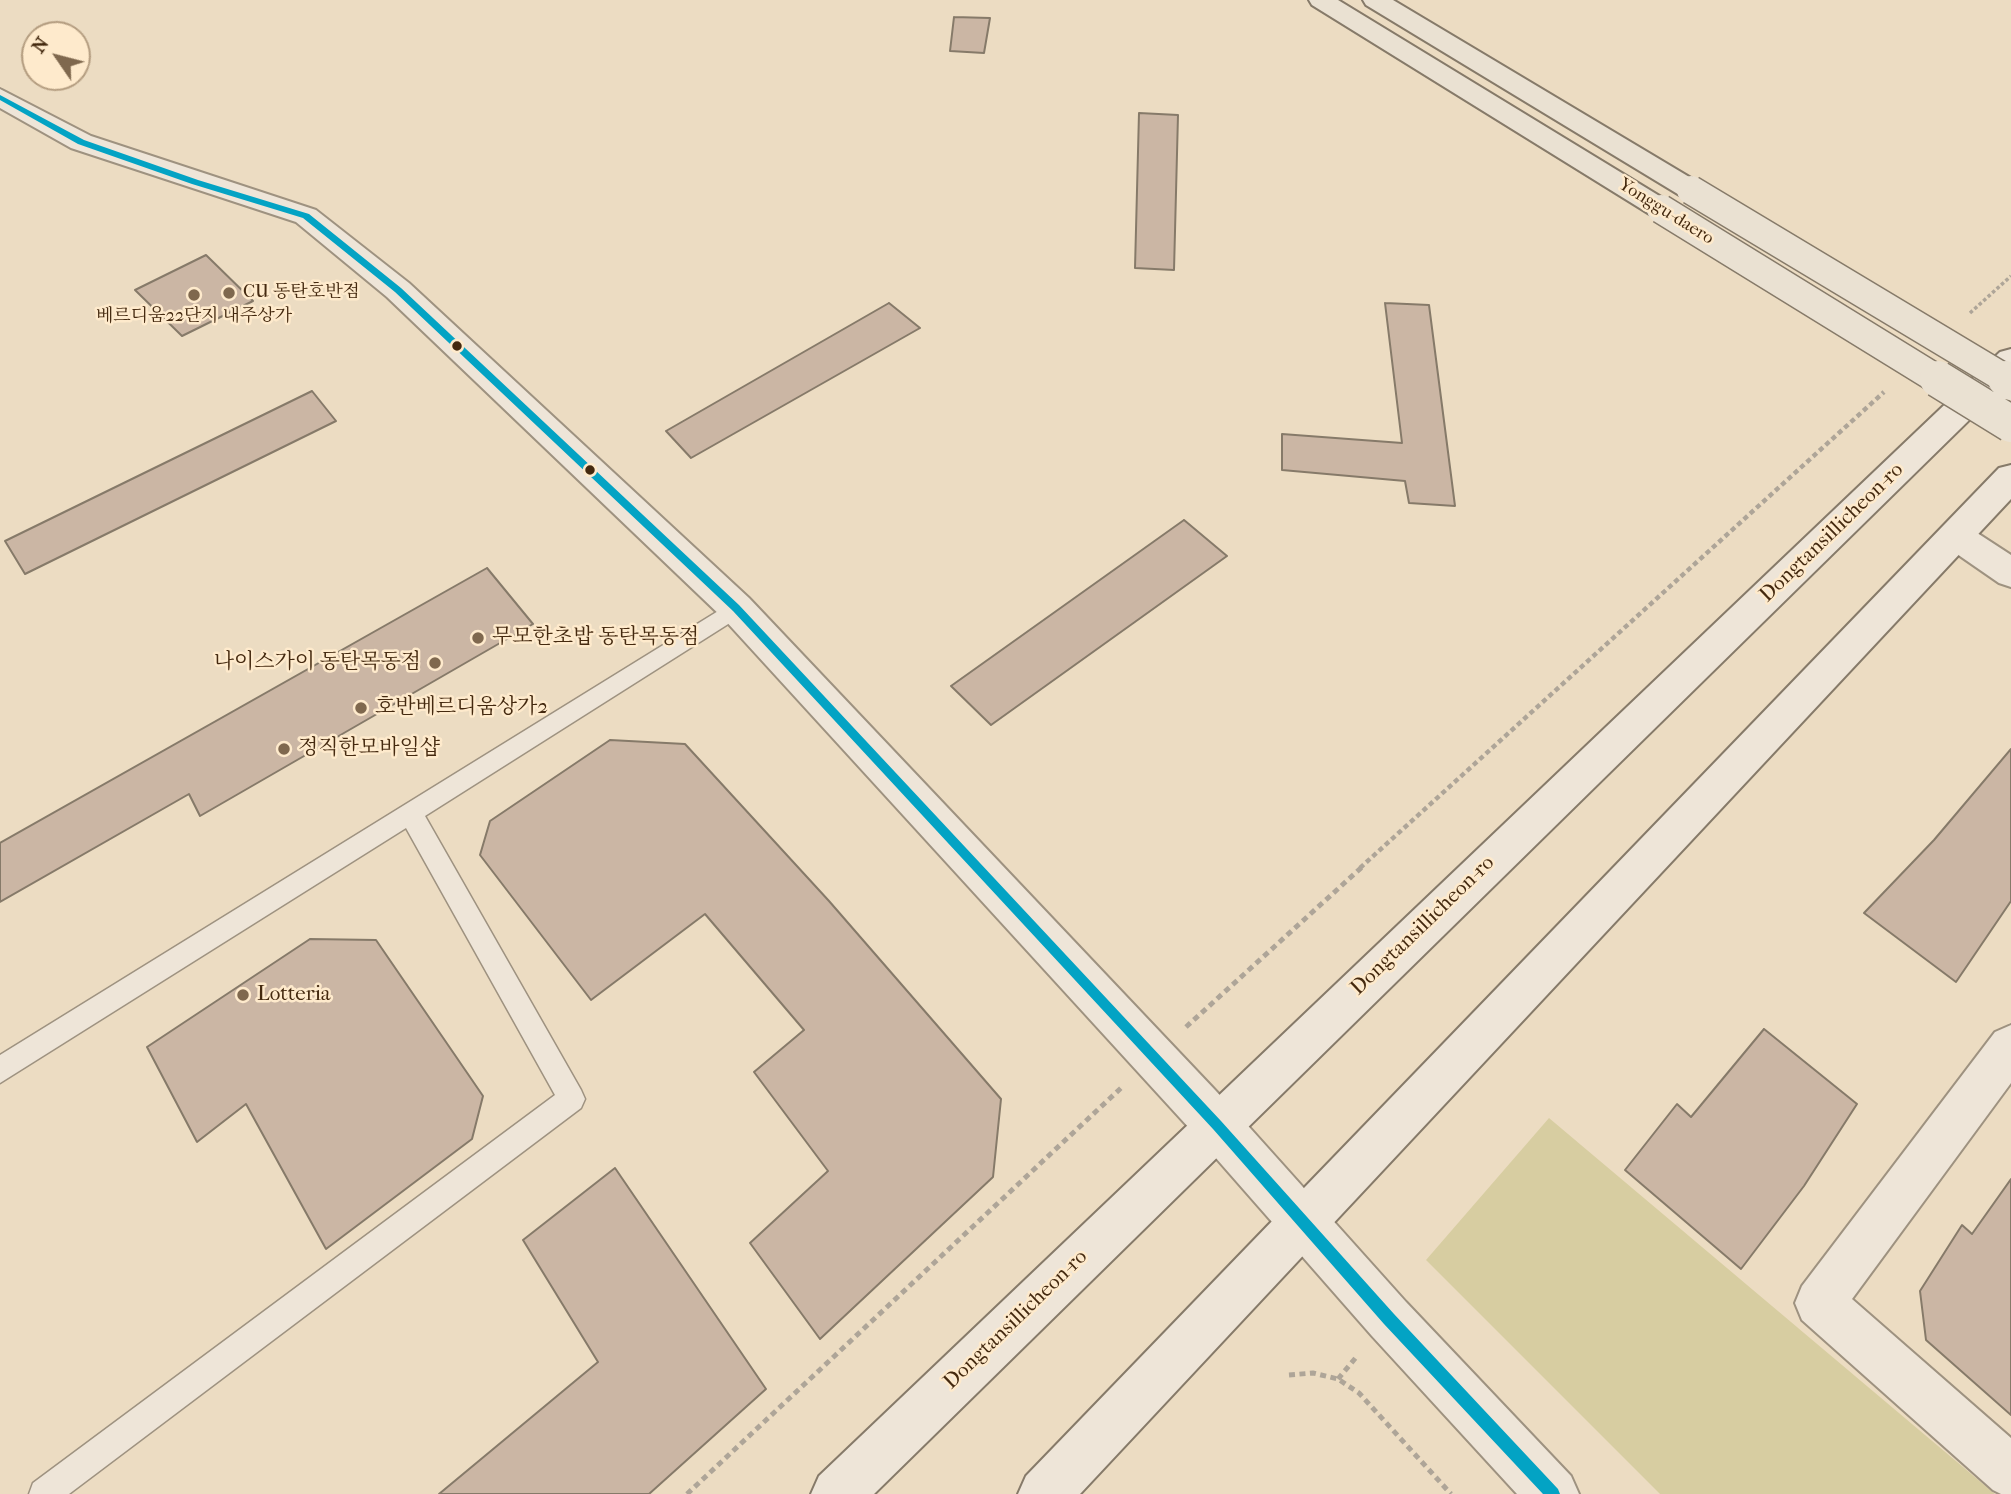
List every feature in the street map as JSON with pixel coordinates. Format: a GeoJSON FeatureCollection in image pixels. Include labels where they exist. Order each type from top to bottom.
{"type":"FeatureCollection","features":[{"type":"Feature","properties":{"kind":"highway","name":"Yonggu-daero"},"geometry":{"type":"LineString","coordinates":[[1321,0],[2011,424]]}},
{"type":"Feature","properties":{"kind":"highway","name":"Yonggu-daero"},"geometry":{"type":"LineString","coordinates":[[1375,0],[2011,382]]}},
{"type":"Feature","properties":{"kind":"main road"},"geometry":{"type":"LineString","coordinates":[[0,97],[81,142],[195,182],[306,216],[398,290],[736,608],[1217,1125],[1389,1320],[1553,1494]]}},
{"type":"Feature","properties":{"kind":"main road","name":"Dongtansillicheon-ro"},"geometry":{"type":"LineString","coordinates":[[837,1494],[2011,359]]}},
{"type":"Feature","properties":{"kind":"main road"},"geometry":{"type":"LineString","coordinates":[[1044,1494],[2011,477]]}},
{"type":"Feature","properties":{"kind":"main road"},"geometry":{"type":"LineString","coordinates":[[1956,536],[2011,573]]}},
{"type":"Feature","properties":{"kind":"main road"},"geometry":{"type":"LineString","coordinates":[[2011,1047],[1819,1303],[2011,1472]]}},
{"type":"Feature","properties":{"kind":"lane"},"geometry":{"type":"LineString","coordinates":[[0,1070],[736,608]]}},
{"type":"Feature","properties":{"kind":"lane"},"geometry":{"type":"LineString","coordinates":[[44,1494],[572,1099],[411,814]]}},
{"type":"Feature","properties":{"kind":"path"},"geometry":{"type":"LineString","coordinates":[[1959,323],[2011,276]]}},
{"type":"Feature","properties":{"kind":"path"},"geometry":{"type":"LineString","coordinates":[[687,1494],[1153,1057],[1887,389]]}},
{"type":"Feature","properties":{"kind":"path"},"geometry":{"type":"LineString","coordinates":[[1289,1375],[1313,1373],[1338,1379],[1359,1393],[1451,1494]]}},
{"type":"Feature","properties":{"kind":"shaded area"},"geometry":{"type":"Polygon","coordinates":[[[1549,1118],[1995,1494],[1660,1494],[1426,1260],[1549,1118]]]}},
{"type":"Feature","properties":{"kind":"building"},"geometry":{"type":"Polygon","coordinates":[[[954,17],[990,18],[984,53],[950,51],[954,17]]]}},
{"type":"Feature","properties":{"kind":"building"},"geometry":{"type":"Polygon","coordinates":[[[1139,113],[1178,115],[1174,270],[1135,268],[1139,113]]]}},
{"type":"Feature","properties":{"kind":"building","name":"베르디움22단지 내주상가"},"geometry":{"type":"Polygon","coordinates":[[[206,255],[253,301],[182,336],[135,290],[206,255]]]}},
{"type":"Feature","properties":{"kind":"building"},"geometry":{"type":"Polygon","coordinates":[[[889,303],[920,328],[691,458],[666,431],[889,303]]]}},
{"type":"Feature","properties":{"kind":"building"},"geometry":{"type":"Polygon","coordinates":[[[1385,303],[1429,305],[1455,506],[1409,503],[1405,481],[1282,470],[1282,434],[1402,443],[1385,303]]]}},
{"type":"Feature","properties":{"kind":"building"},"geometry":{"type":"Polygon","coordinates":[[[312,391],[336,421],[25,574],[5,541],[312,391]]]}},
{"type":"Feature","properties":{"kind":"building"},"geometry":{"type":"Polygon","coordinates":[[[1184,520],[1227,556],[991,725],[951,686],[1184,520]]]}},
{"type":"Feature","properties":{"kind":"building"},"geometry":{"type":"Polygon","coordinates":[[[487,568],[533,624],[200,816],[189,794],[0,902],[0,843],[487,568]]]}},
{"type":"Feature","properties":{"kind":"building"},"geometry":{"type":"Polygon","coordinates":[[[610,740],[685,744],[829,901],[1001,1099],[993,1177],[820,1339],[750,1243],[828,1171],[754,1072],[804,1030],[705,914],[591,1000],[480,855],[490,821],[610,740]]]}},
{"type":"Feature","properties":{"kind":"building"},"geometry":{"type":"Polygon","coordinates":[[[2011,749],[2011,901],[1956,982],[1864,913],[1934,840],[2011,749]]]}},
{"type":"Feature","properties":{"kind":"building"},"geometry":{"type":"Polygon","coordinates":[[[310,939],[376,940],[483,1096],[472,1139],[326,1249],[246,1104],[197,1142],[147,1047],[310,939]]]}},
{"type":"Feature","properties":{"kind":"building"},"geometry":{"type":"Polygon","coordinates":[[[1764,1029],[1857,1104],[1804,1186],[1741,1269],[1625,1170],[1677,1104],[1691,1117],[1764,1029]]]}},
{"type":"Feature","properties":{"kind":"building"},"geometry":{"type":"Polygon","coordinates":[[[615,1168],[766,1389],[649,1494],[439,1494],[598,1362],[523,1240],[615,1168]]]}},
{"type":"Feature","properties":{"kind":"building"},"geometry":{"type":"Polygon","coordinates":[[[2011,1179],[2011,1415],[1926,1340],[1920,1291],[1962,1225],[1972,1234],[2011,1179]]]}},
{"type":"Feature","properties":{"kind":"transit line"},"geometry":{"type":"LineString","coordinates":[[0,97],[81,142],[195,182],[306,216],[398,290],[736,608],[1217,1125],[1389,1319],[1553,1494]]}},
{"type":"Feature","properties":{"kind":"place","name":"CU 동탄호반점"},"geometry":{"type":"Point","coordinates":[229,293]}},
{"type":"Feature","properties":{"kind":"place","name":"베르디움22단지 내주상가"},"geometry":{"type":"Point","coordinates":[194,295]}},
{"type":"Feature","properties":{"kind":"place","name":"무모한초밥 동탄목동점"},"geometry":{"type":"Point","coordinates":[478,638]}},
{"type":"Feature","properties":{"kind":"place","name":"나이스가이 동탄목동점"},"geometry":{"type":"Point","coordinates":[435,663]}},
{"type":"Feature","properties":{"kind":"place","name":"호반베르디움상가2"},"geometry":{"type":"Point","coordinates":[361,708]}},
{"type":"Feature","properties":{"kind":"place","name":"정직한모바일샵"},"geometry":{"type":"Point","coordinates":[284,749]}},
{"type":"Feature","properties":{"kind":"place","name":"Lotteria"},"geometry":{"type":"Point","coordinates":[243,995]}}]}
